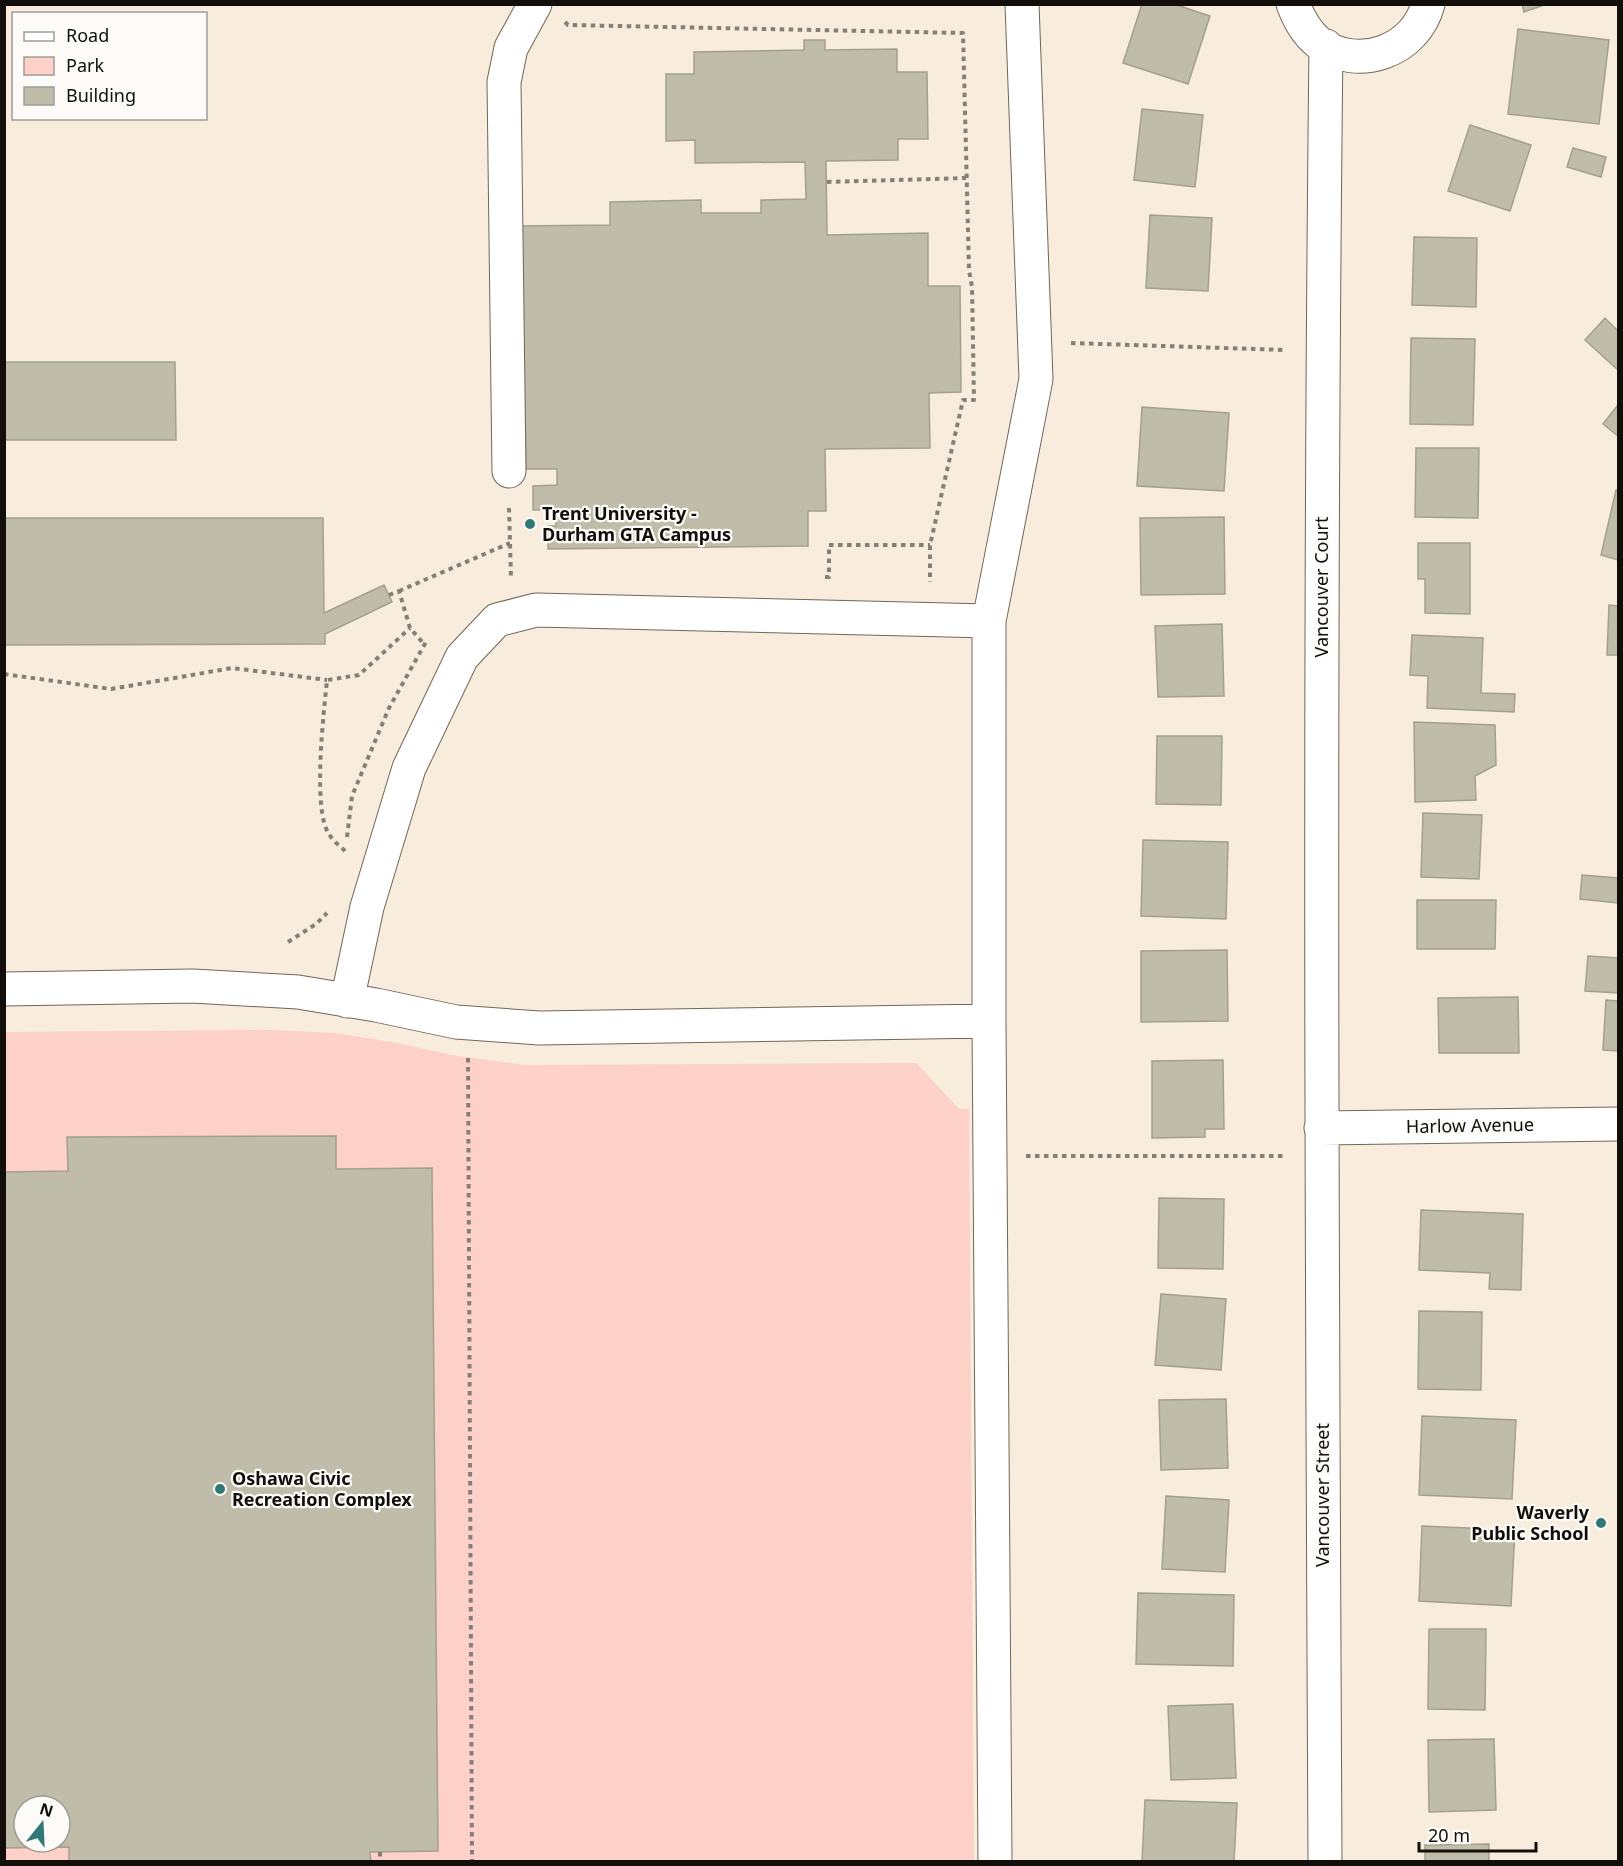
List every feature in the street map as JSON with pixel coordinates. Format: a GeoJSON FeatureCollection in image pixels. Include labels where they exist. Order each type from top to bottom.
{"type":"FeatureCollection","features":[{"type":"Feature","properties":{"kind":"street"},"geometry":{"type":"LineString","coordinates":[[995,1862],[989,1021],[989,621],[1036,379],[1022,4]]}},
{"type":"Feature","properties":{"kind":"street"},"geometry":{"type":"LineString","coordinates":[[1293,4],[1303,27],[1320,44],[1340,54],[1361,57],[1383,53],[1402,43],[1418,28],[1428,4]]}},
{"type":"Feature","properties":{"kind":"street"},"geometry":{"type":"LineString","coordinates":[[509,471],[504,82],[511,48],[549,12]]}},
{"type":"Feature","properties":{"kind":"street","name":"Vancouver Court"},"geometry":{"type":"LineString","coordinates":[[1322,1142],[1322,351],[1326,46]]}},
{"type":"Feature","properties":{"kind":"street"},"geometry":{"type":"LineString","coordinates":[[347,1000],[367,907],[409,768],[462,657],[497,620],[536,610],[989,621]]}},
{"type":"Feature","properties":{"kind":"street"},"geometry":{"type":"LineString","coordinates":[[4,989],[193,986],[298,992],[456,1022],[539,1028],[989,1021]]}},
{"type":"Feature","properties":{"kind":"street","name":"Harlow Avenue"},"geometry":{"type":"LineString","coordinates":[[1322,1142],[1618,1124]]}},
{"type":"Feature","properties":{"kind":"street","name":"Vancouver Street"},"geometry":{"type":"LineString","coordinates":[[1322,1142],[1325,1862]]}},
{"type":"Feature","properties":{"kind":"path"},"geometry":{"type":"LineString","coordinates":[[549,12],[568,25],[963,33],[974,400],[963,400],[930,545],[930,582]]}},
{"type":"Feature","properties":{"kind":"path"},"geometry":{"type":"LineString","coordinates":[[827,182],[966,178]]}},
{"type":"Feature","properties":{"kind":"path"},"geometry":{"type":"LineString","coordinates":[[1035,342],[1322,351]]}},
{"type":"Feature","properties":{"kind":"path"},"geometry":{"type":"LineString","coordinates":[[509,471],[511,580],[522,577]]}},
{"type":"Feature","properties":{"kind":"path"},"geometry":{"type":"LineString","coordinates":[[389,595],[510,543]]}},
{"type":"Feature","properties":{"kind":"path"},"geometry":{"type":"LineString","coordinates":[[817,578],[829,578],[829,545],[930,545]]}},
{"type":"Feature","properties":{"kind":"path"},"geometry":{"type":"LineString","coordinates":[[399,591],[410,628],[424,644]]}},
{"type":"Feature","properties":{"kind":"path"},"geometry":{"type":"LineString","coordinates":[[4,674],[111,689],[232,668],[327,680],[359,675],[410,628]]}},
{"type":"Feature","properties":{"kind":"path"},"geometry":{"type":"LineString","coordinates":[[345,860],[352,796],[389,708],[424,644],[432,635]]}},
{"type":"Feature","properties":{"kind":"path"},"geometry":{"type":"LineString","coordinates":[[327,680],[320,745],[322,811],[327,833],[346,852]]}},
{"type":"Feature","properties":{"kind":"path"},"geometry":{"type":"LineString","coordinates":[[288,942],[316,924],[332,908]]}},
{"type":"Feature","properties":{"kind":"path"},"geometry":{"type":"LineString","coordinates":[[469,1050],[472,1862]]}},
{"type":"Feature","properties":{"kind":"path"},"geometry":{"type":"LineString","coordinates":[[1022,1156],[1322,1142]]}},
{"type":"Feature","properties":{"kind":"path"},"geometry":{"type":"LineString","coordinates":[[380,1852],[380,1862]]}},
{"type":"Feature","properties":{"kind":"green space","name":"Oshawa Civic Recreation Complex"},"geometry":{"type":"Polygon","coordinates":[[[271,1030],[335,1033],[452,1055],[524,1065],[916,1063],[959,1109],[969,1109],[974,1861],[5,1861],[4,1032],[271,1030]]]}},
{"type":"Feature","properties":{"kind":"building"},"geometry":{"type":"Polygon","coordinates":[[[1142,4],[1174,4],[1210,16],[1188,84],[1123,63],[1142,4]]]}},
{"type":"Feature","properties":{"kind":"building"},"geometry":{"type":"Polygon","coordinates":[[[1522,4],[1547,4],[1524,12],[1522,4]]]}},
{"type":"Feature","properties":{"kind":"building"},"geometry":{"type":"Polygon","coordinates":[[[1518,29],[1609,40],[1599,124],[1508,114],[1518,29]]]}},
{"type":"Feature","properties":{"kind":"building"},"geometry":{"type":"Polygon","coordinates":[[[804,40],[825,40],[825,50],[897,49],[897,72],[927,72],[928,139],[898,139],[898,160],[826,161],[827,235],[928,233],[928,286],[960,286],[961,392],[929,393],[930,448],[825,449],[826,511],[808,511],[808,546],[548,549],[548,526],[556,526],[556,510],[533,510],[533,486],[557,485],[557,469],[526,469],[525,399],[520,399],[518,226],[610,225],[610,202],[701,200],[701,213],[761,213],[761,200],[806,199],[805,162],[695,163],[695,140],[666,141],[666,74],[694,74],[694,52],[804,50],[804,40]]]}},
{"type":"Feature","properties":{"kind":"building"},"geometry":{"type":"Polygon","coordinates":[[[1142,109],[1203,115],[1195,187],[1134,180],[1142,109]]]}},
{"type":"Feature","properties":{"kind":"building"},"geometry":{"type":"Polygon","coordinates":[[[1470,125],[1531,145],[1510,211],[1448,191],[1470,125]]]}},
{"type":"Feature","properties":{"kind":"building"},"geometry":{"type":"Polygon","coordinates":[[[1573,148],[1606,157],[1601,177],[1567,167],[1573,148]]]}},
{"type":"Feature","properties":{"kind":"building"},"geometry":{"type":"Polygon","coordinates":[[[1150,215],[1212,218],[1208,291],[1146,288],[1150,215]]]}},
{"type":"Feature","properties":{"kind":"building"},"geometry":{"type":"Polygon","coordinates":[[[1414,237],[1477,238],[1476,307],[1412,305],[1414,237]]]}},
{"type":"Feature","properties":{"kind":"building"},"geometry":{"type":"Polygon","coordinates":[[[1605,318],[1618,331],[1618,370],[1585,340],[1605,318]]]}},
{"type":"Feature","properties":{"kind":"building"},"geometry":{"type":"Polygon","coordinates":[[[1411,338],[1475,339],[1473,425],[1410,424],[1411,338]]]}},
{"type":"Feature","properties":{"kind":"building"},"geometry":{"type":"Polygon","coordinates":[[[4,362],[175,362],[176,440],[4,440],[4,362]]]}},
{"type":"Feature","properties":{"kind":"building"},"geometry":{"type":"Polygon","coordinates":[[[1618,405],[1618,436],[1603,424],[1618,405]]]}},
{"type":"Feature","properties":{"kind":"building"},"geometry":{"type":"Polygon","coordinates":[[[1142,407],[1229,413],[1224,491],[1137,486],[1142,407]]]}},
{"type":"Feature","properties":{"kind":"building"},"geometry":{"type":"Polygon","coordinates":[[[1416,448],[1479,448],[1478,518],[1415,517],[1416,448]]]}},
{"type":"Feature","properties":{"kind":"building"},"geometry":{"type":"Polygon","coordinates":[[[1616,490],[1618,490],[1618,560],[1601,555],[1616,490]]]}},
{"type":"Feature","properties":{"kind":"building"},"geometry":{"type":"Polygon","coordinates":[[[1224,517],[1225,594],[1141,595],[1140,518],[1224,517]]]}},
{"type":"Feature","properties":{"kind":"building"},"geometry":{"type":"Polygon","coordinates":[[[4,518],[323,518],[324,613],[384,585],[392,602],[325,634],[325,644],[4,645],[4,518]]]}},
{"type":"Feature","properties":{"kind":"building"},"geometry":{"type":"Polygon","coordinates":[[[1418,543],[1470,543],[1470,614],[1425,613],[1425,579],[1418,579],[1418,543]]]}},
{"type":"Feature","properties":{"kind":"building"},"geometry":{"type":"Polygon","coordinates":[[[1609,605],[1618,606],[1618,655],[1607,655],[1609,605]]]}},
{"type":"Feature","properties":{"kind":"building"},"geometry":{"type":"Polygon","coordinates":[[[1222,624],[1224,696],[1158,697],[1155,626],[1222,624]]]}},
{"type":"Feature","properties":{"kind":"building"},"geometry":{"type":"Polygon","coordinates":[[[1412,635],[1483,638],[1481,693],[1515,694],[1514,712],[1427,708],[1428,676],[1410,675],[1412,635]]]}},
{"type":"Feature","properties":{"kind":"building"},"geometry":{"type":"Polygon","coordinates":[[[1414,722],[1495,725],[1496,765],[1475,776],[1476,800],[1415,802],[1414,722]]]}},
{"type":"Feature","properties":{"kind":"building"},"geometry":{"type":"Polygon","coordinates":[[[1157,736],[1222,736],[1221,805],[1156,804],[1157,736]]]}},
{"type":"Feature","properties":{"kind":"building"},"geometry":{"type":"Polygon","coordinates":[[[1423,813],[1482,815],[1479,879],[1421,877],[1423,813]]]}},
{"type":"Feature","properties":{"kind":"building"},"geometry":{"type":"Polygon","coordinates":[[[1143,840],[1228,842],[1226,919],[1141,916],[1143,840]]]}},
{"type":"Feature","properties":{"kind":"building"},"geometry":{"type":"Polygon","coordinates":[[[1582,875],[1618,878],[1618,903],[1580,899],[1582,875]]]}},
{"type":"Feature","properties":{"kind":"building"},"geometry":{"type":"Polygon","coordinates":[[[1417,900],[1496,900],[1495,949],[1417,949],[1417,900]]]}},
{"type":"Feature","properties":{"kind":"building"},"geometry":{"type":"Polygon","coordinates":[[[1227,950],[1228,1021],[1141,1022],[1141,951],[1227,950]]]}},
{"type":"Feature","properties":{"kind":"building"},"geometry":{"type":"Polygon","coordinates":[[[1588,956],[1618,958],[1618,993],[1585,991],[1588,956]]]}},
{"type":"Feature","properties":{"kind":"building"},"geometry":{"type":"Polygon","coordinates":[[[1518,997],[1519,1053],[1439,1053],[1438,998],[1518,997]]]}},
{"type":"Feature","properties":{"kind":"building"},"geometry":{"type":"Polygon","coordinates":[[[1606,1000],[1618,1001],[1618,1051],[1603,1050],[1606,1000]]]}},
{"type":"Feature","properties":{"kind":"building"},"geometry":{"type":"Polygon","coordinates":[[[1223,1060],[1224,1129],[1205,1129],[1205,1137],[1152,1138],[1152,1061],[1223,1060]]]}},
{"type":"Feature","properties":{"kind":"building","name":"Oshawa Civic Recreation Complex"},"geometry":{"type":"Polygon","coordinates":[[[336,1136],[336,1169],[432,1168],[438,1851],[370,1852],[371,1862],[69,1862],[69,1854],[72,1854],[72,1794],[12,1794],[12,1848],[4,1848],[4,1172],[68,1171],[67,1137],[336,1136]]]}},
{"type":"Feature","properties":{"kind":"building"},"geometry":{"type":"Polygon","coordinates":[[[1159,1198],[1224,1199],[1223,1269],[1158,1268],[1159,1198]]]}},
{"type":"Feature","properties":{"kind":"building"},"geometry":{"type":"Polygon","coordinates":[[[1421,1210],[1523,1214],[1521,1290],[1489,1289],[1490,1273],[1419,1270],[1421,1210]]]}},
{"type":"Feature","properties":{"kind":"building"},"geometry":{"type":"Polygon","coordinates":[[[1161,1294],[1226,1299],[1221,1370],[1155,1365],[1161,1294]]]}},
{"type":"Feature","properties":{"kind":"building"},"geometry":{"type":"Polygon","coordinates":[[[1419,1311],[1482,1312],[1481,1390],[1418,1389],[1419,1311]]]}},
{"type":"Feature","properties":{"kind":"building"},"geometry":{"type":"Polygon","coordinates":[[[1226,1399],[1228,1468],[1161,1470],[1159,1400],[1226,1399]]]}},
{"type":"Feature","properties":{"kind":"building"},"geometry":{"type":"Polygon","coordinates":[[[1422,1416],[1516,1420],[1512,1499],[1419,1495],[1422,1416]]]}},
{"type":"Feature","properties":{"kind":"building"},"geometry":{"type":"Polygon","coordinates":[[[1166,1496],[1229,1500],[1225,1572],[1162,1569],[1166,1496]]]}},
{"type":"Feature","properties":{"kind":"building"},"geometry":{"type":"Polygon","coordinates":[[[1422,1526],[1515,1530],[1511,1606],[1419,1601],[1422,1526]]]}},
{"type":"Feature","properties":{"kind":"building"},"geometry":{"type":"Polygon","coordinates":[[[1138,1593],[1234,1595],[1233,1666],[1136,1664],[1138,1593]]]}},
{"type":"Feature","properties":{"kind":"building"},"geometry":{"type":"Polygon","coordinates":[[[1429,1629],[1486,1629],[1485,1710],[1428,1709],[1429,1629]]]}},
{"type":"Feature","properties":{"kind":"building"},"geometry":{"type":"Polygon","coordinates":[[[1233,1704],[1236,1778],[1171,1780],[1168,1706],[1233,1704]]]}},
{"type":"Feature","properties":{"kind":"building"},"geometry":{"type":"Polygon","coordinates":[[[1494,1739],[1496,1810],[1429,1812],[1428,1740],[1494,1739]]]}},
{"type":"Feature","properties":{"kind":"building"},"geometry":{"type":"Polygon","coordinates":[[[1145,1800],[1237,1803],[1234,1862],[1142,1862],[1145,1800]]]}},
{"type":"Feature","properties":{"kind":"building"},"geometry":{"type":"Polygon","coordinates":[[[1489,1844],[1489,1862],[1425,1862],[1425,1845],[1489,1844]]]}},
{"type":"Feature","properties":{"kind":"place","name":"Trent University - Durham GTA Campus"},"geometry":{"type":"Point","coordinates":[530,524]}},
{"type":"Feature","properties":{"kind":"place","name":"Oshawa Civic Recreation Complex"},"geometry":{"type":"Point","coordinates":[220,1489]}},
{"type":"Feature","properties":{"kind":"place","name":"Waverly Public School"},"geometry":{"type":"Point","coordinates":[1601,1523]}}]}
